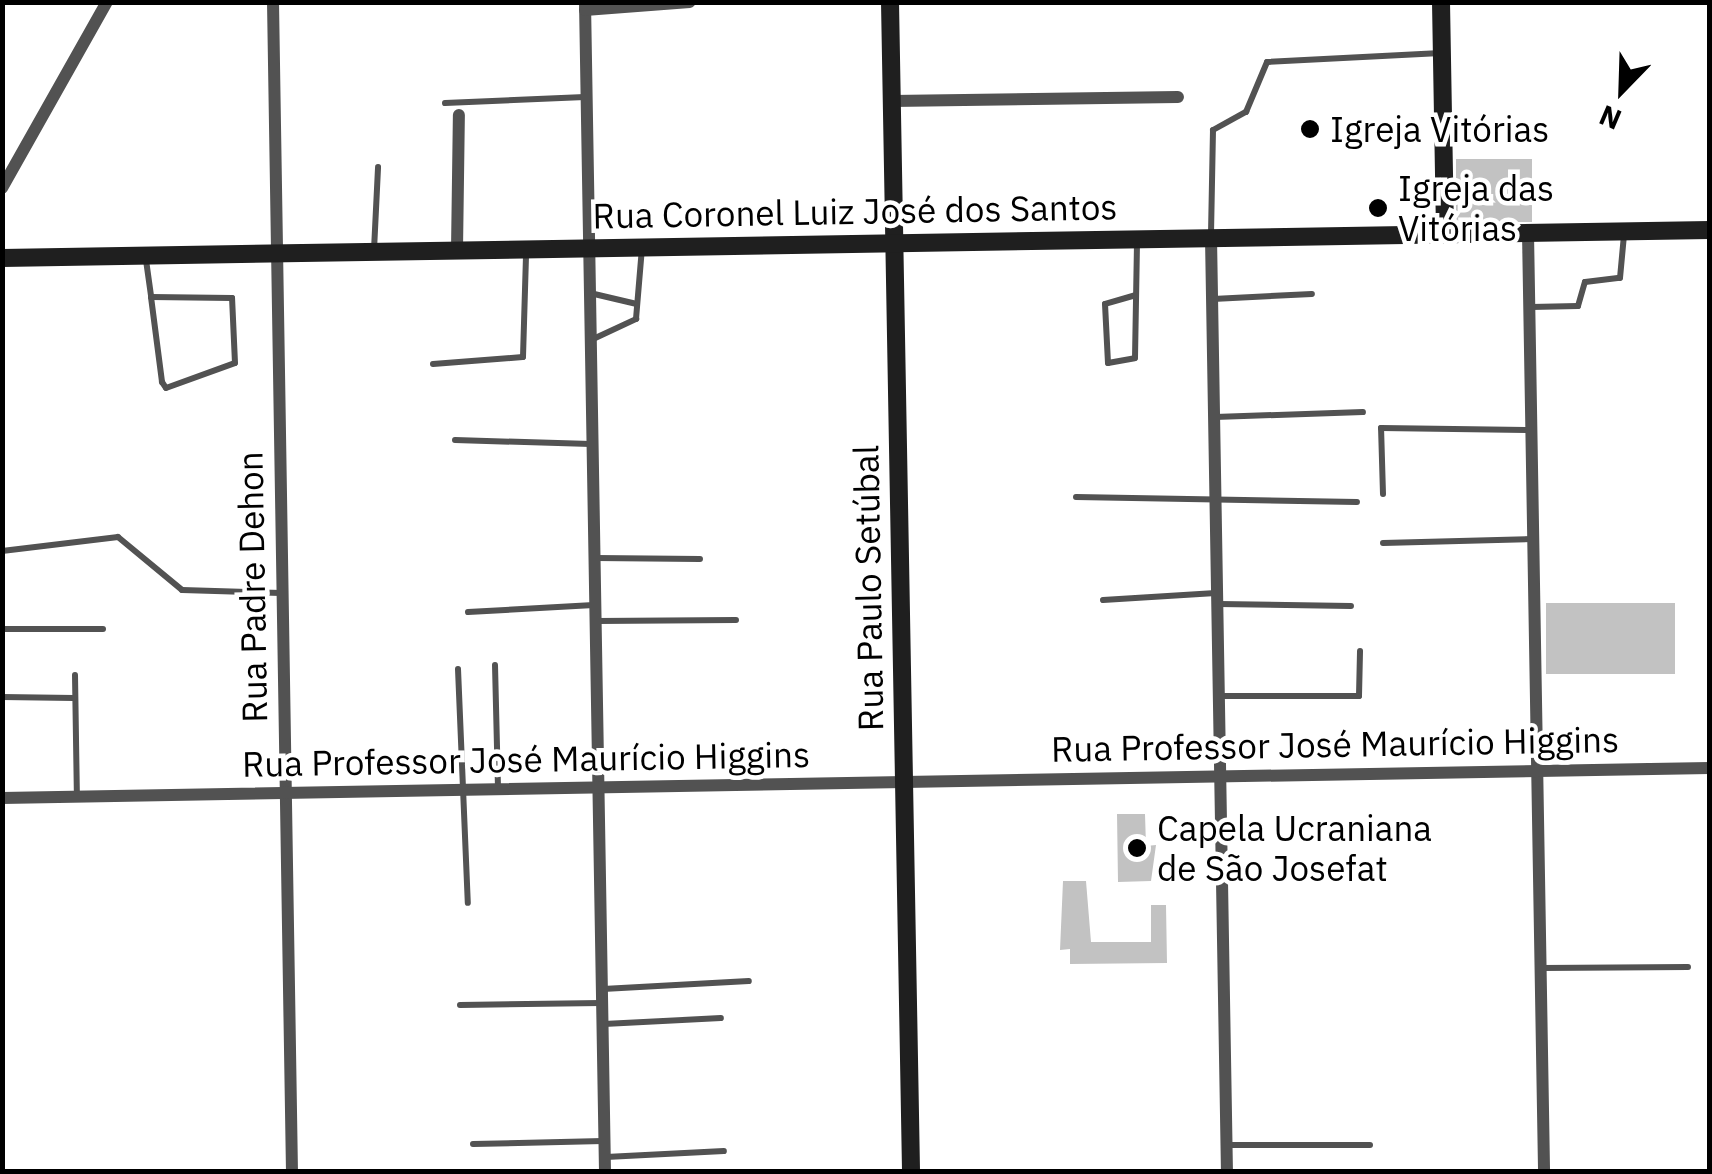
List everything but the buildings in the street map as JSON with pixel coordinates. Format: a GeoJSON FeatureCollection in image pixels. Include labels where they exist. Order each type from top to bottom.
{"type":"FeatureCollection","features":[{"type":"Feature","properties":{"kind":"main road","name":"Rua Paulo Setúbal"},"geometry":{"type":"LineString","coordinates":[[890,2],[911,1172]]}},
{"type":"Feature","properties":{"kind":"main road"},"geometry":{"type":"LineString","coordinates":[[1441,2],[1445,234]]}},
{"type":"Feature","properties":{"kind":"main road","name":"Rua Coronel Luiz José dos Santos"},"geometry":{"type":"LineString","coordinates":[[2,258],[1710,230]]}},
{"type":"Feature","properties":{"kind":"street"},"geometry":{"type":"LineString","coordinates":[[2,188],[108,2]]}},
{"type":"Feature","properties":{"kind":"street","name":"Rua Padre Dehon"},"geometry":{"type":"LineString","coordinates":[[272,2],[292,1172]]}},
{"type":"Feature","properties":{"kind":"street"},"geometry":{"type":"LineString","coordinates":[[605,1172],[585,6],[690,2]]}},
{"type":"Feature","properties":{"kind":"street"},"geometry":{"type":"LineString","coordinates":[[892,100],[1178,97]]}},
{"type":"Feature","properties":{"kind":"street"},"geometry":{"type":"LineString","coordinates":[[457,250],[459,115]]}},
{"type":"Feature","properties":{"kind":"street"},"geometry":{"type":"LineString","coordinates":[[1528,232],[1544,1172]]}},
{"type":"Feature","properties":{"kind":"street"},"geometry":{"type":"LineString","coordinates":[[1211,238],[1227,1172]]}},
{"type":"Feature","properties":{"kind":"street","name":"Rua Professor José Maurício Higgins"},"geometry":{"type":"LineString","coordinates":[[2,798],[1710,768]]}},
{"type":"Feature","properties":{"kind":"lane"},"geometry":{"type":"LineString","coordinates":[[1211,238],[1213,130],[1246,112],[1267,62],[1442,53]]}},
{"type":"Feature","properties":{"kind":"lane"},"geometry":{"type":"LineString","coordinates":[[444,103],[586,96]]}},
{"type":"Feature","properties":{"kind":"lane"},"geometry":{"type":"LineString","coordinates":[[374,252],[378,167]]}},
{"type":"Feature","properties":{"kind":"lane"},"geometry":{"type":"LineString","coordinates":[[1530,307],[1578,306],[1585,282],[1620,278],[1624,231]]}},
{"type":"Feature","properties":{"kind":"lane"},"geometry":{"type":"LineString","coordinates":[[1136,295],[1106,300],[1108,363],[1135,358],[1137,239]]}},
{"type":"Feature","properties":{"kind":"lane"},"geometry":{"type":"LineString","coordinates":[[590,340],[630,326],[637,304],[642,247]]}},
{"type":"Feature","properties":{"kind":"lane"},"geometry":{"type":"LineString","coordinates":[[433,364],[523,356],[526,249]]}},
{"type":"Feature","properties":{"kind":"lane"},"geometry":{"type":"LineString","coordinates":[[146,256],[150,297],[166,388],[235,363],[232,298],[150,297]]}},
{"type":"Feature","properties":{"kind":"lane"},"geometry":{"type":"LineString","coordinates":[[590,293],[637,304]]}},
{"type":"Feature","properties":{"kind":"lane"},"geometry":{"type":"LineString","coordinates":[[1212,299],[1312,294]]}},
{"type":"Feature","properties":{"kind":"lane"},"geometry":{"type":"LineString","coordinates":[[1214,417],[1362,412]]}},
{"type":"Feature","properties":{"kind":"lane"},"geometry":{"type":"LineString","coordinates":[[1383,494],[1382,428],[1531,430]]}},
{"type":"Feature","properties":{"kind":"lane"},"geometry":{"type":"LineString","coordinates":[[455,440],[592,444]]}},
{"type":"Feature","properties":{"kind":"lane"},"geometry":{"type":"LineString","coordinates":[[1076,497],[1216,503],[1357,502]]}},
{"type":"Feature","properties":{"kind":"lane"},"geometry":{"type":"LineString","coordinates":[[2,551],[118,537],[182,590],[282,592]]}},
{"type":"Feature","properties":{"kind":"lane"},"geometry":{"type":"LineString","coordinates":[[1383,543],[1533,539]]}},
{"type":"Feature","properties":{"kind":"lane"},"geometry":{"type":"LineString","coordinates":[[594,558],[700,559]]}},
{"type":"Feature","properties":{"kind":"lane"},"geometry":{"type":"LineString","coordinates":[[1103,600],[1217,599],[1351,606]]}},
{"type":"Feature","properties":{"kind":"lane"},"geometry":{"type":"LineString","coordinates":[[468,612],[595,605]]}},
{"type":"Feature","properties":{"kind":"lane"},"geometry":{"type":"LineString","coordinates":[[596,622],[736,620]]}},
{"type":"Feature","properties":{"kind":"lane"},"geometry":{"type":"LineString","coordinates":[[2,629],[103,629]]}},
{"type":"Feature","properties":{"kind":"lane"},"geometry":{"type":"LineString","coordinates":[[1219,696],[1358,696],[1360,651]]}},
{"type":"Feature","properties":{"kind":"lane"},"geometry":{"type":"LineString","coordinates":[[495,665],[498,790]]}},
{"type":"Feature","properties":{"kind":"lane"},"geometry":{"type":"LineString","coordinates":[[458,669],[468,903]]}},
{"type":"Feature","properties":{"kind":"lane"},"geometry":{"type":"LineString","coordinates":[[75,675],[77,797]]}},
{"type":"Feature","properties":{"kind":"lane"},"geometry":{"type":"LineString","coordinates":[[2,697],[74,698]]}},
{"type":"Feature","properties":{"kind":"lane"},"geometry":{"type":"LineString","coordinates":[[1540,968],[1688,967]]}},
{"type":"Feature","properties":{"kind":"lane"},"geometry":{"type":"LineString","coordinates":[[460,1005],[749,981]]}},
{"type":"Feature","properties":{"kind":"lane"},"geometry":{"type":"LineString","coordinates":[[602,1024],[721,1018]]}},
{"type":"Feature","properties":{"kind":"lane"},"geometry":{"type":"LineString","coordinates":[[473,1144],[604,1142]]}},
{"type":"Feature","properties":{"kind":"lane"},"geometry":{"type":"LineString","coordinates":[[1227,1145],[1370,1145]]}},
{"type":"Feature","properties":{"kind":"lane"},"geometry":{"type":"LineString","coordinates":[[605,1156],[724,1151]]}},
{"type":"Feature","properties":{"kind":"place","name":"Igreja Vitórias"},"geometry":{"type":"Point","coordinates":[1310,129]}},
{"type":"Feature","properties":{"kind":"place","name":"Igreja das Vitórias"},"geometry":{"type":"Point","coordinates":[1378,208]}},
{"type":"Feature","properties":{"kind":"place","name":"Capela Ucraniana de São Josefat"},"geometry":{"type":"Point","coordinates":[1137,848]}}]}
